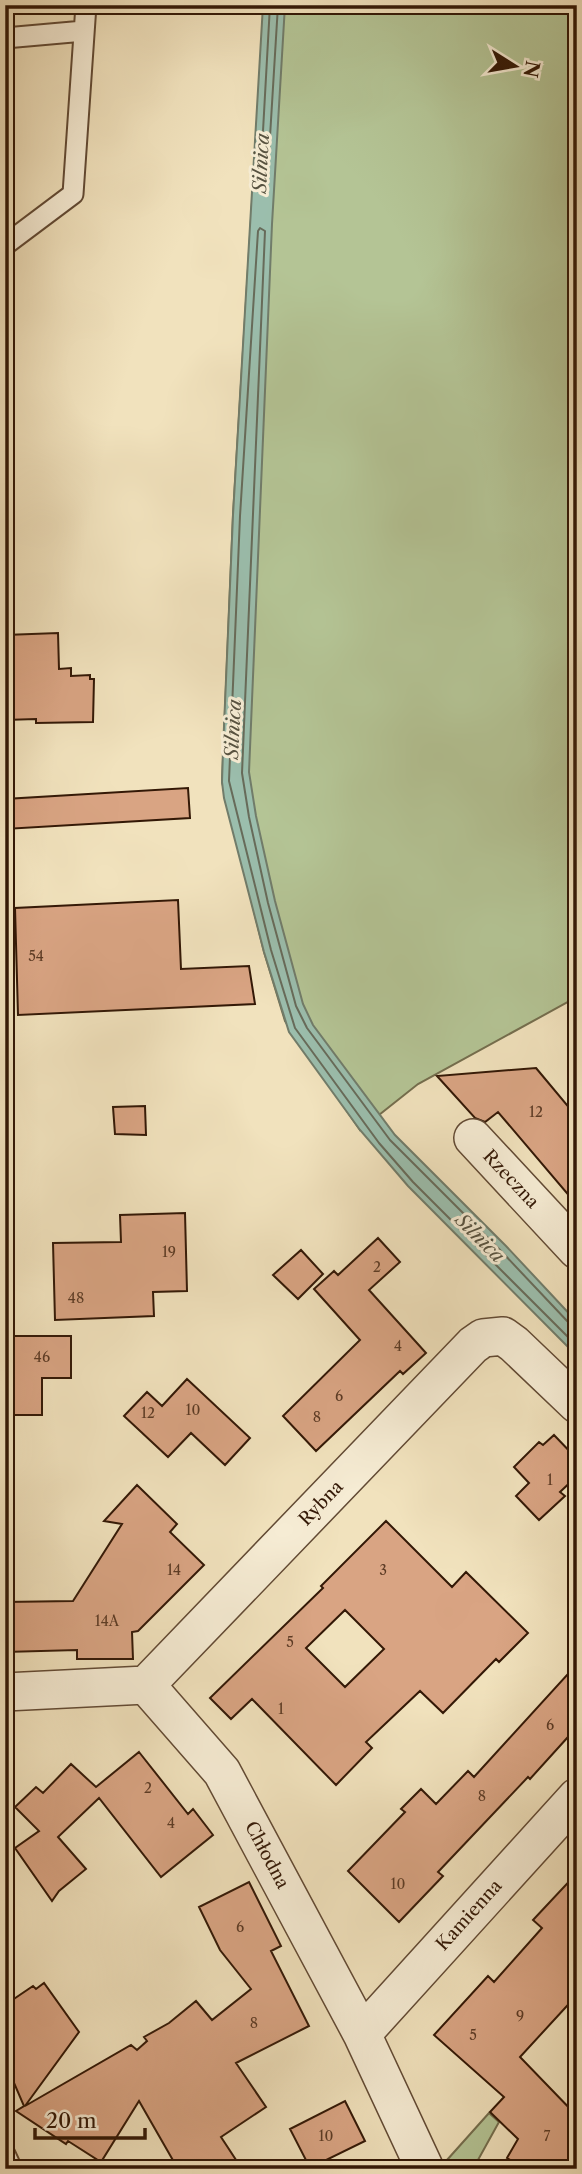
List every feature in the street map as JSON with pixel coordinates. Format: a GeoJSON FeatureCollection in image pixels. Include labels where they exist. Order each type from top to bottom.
{"type":"FeatureCollection","features":[{"type":"Feature","properties":{"kind":"street","name":"Rzeczna"},"geometry":{"type":"LineString","coordinates":[[473,1138],[577,1250]]}},
{"type":"Feature","properties":{"kind":"street","name":"Rybna"},"geometry":{"type":"LineString","coordinates":[[146,1685],[473,1345],[483,1338],[503,1336],[577,1404]]}},
{"type":"Feature","properties":{"kind":"street"},"geometry":{"type":"LineString","coordinates":[[5,1692],[146,1685]]}},
{"type":"Feature","properties":{"kind":"street","name":"Chłodna"},"geometry":{"type":"LineString","coordinates":[[146,1685],[222,1772],[362,2034],[425,2169]]}},
{"type":"Feature","properties":{"kind":"street","name":"Kamienna"},"geometry":{"type":"LineString","coordinates":[[362,2034],[577,1797]]}},
{"type":"Feature","properties":{"kind":"lane"},"geometry":{"type":"LineString","coordinates":[[5,245],[73,194],[86,5]]}},
{"type":"Feature","properties":{"kind":"lane"},"geometry":{"type":"LineString","coordinates":[[5,38],[84,31]]}},
{"type":"Feature","properties":{"kind":"lane"},"geometry":{"type":"LineString","coordinates":[[5,2154],[12,2169]]}},
{"type":"Feature","properties":{"kind":"shaded area"},"geometry":{"type":"Polygon","coordinates":[[[264,5],[577,5],[577,997],[418,1084],[360,1130],[285,1021],[264,952],[222,782],[233,515],[264,5]]]}},
{"type":"Feature","properties":{"kind":"shaded area"},"geometry":{"type":"Polygon","coordinates":[[[489,2113],[499,2122],[473,2169],[452,2169],[447,2160],[489,2113]]]}},
{"type":"Feature","properties":{"kind":"water","name":"Silnica"},"geometry":{"type":"Polygon","coordinates":[[[263,5],[285,5],[272,224],[249,772],[275,901],[303,1004],[313,1025],[395,1135],[506,1246],[577,1322],[577,1356],[408,1186],[360,1130],[289,1032],[264,952],[224,798],[223,750],[233,515],[263,5]]]}},
{"type":"Feature","properties":{"kind":"building"},"geometry":{"type":"Polygon","coordinates":[[[58,633],[59,669],[71,668],[71,676],[90,675],[90,679],[94,679],[93,722],[36,723],[36,719],[5,720],[5,635],[58,633]]]}},
{"type":"Feature","properties":{"kind":"building"},"geometry":{"type":"Polygon","coordinates":[[[188,788],[190,818],[5,829],[5,799],[188,788]]]}},
{"type":"Feature","properties":{"kind":"building"},"geometry":{"type":"Polygon","coordinates":[[[178,900],[181,969],[249,966],[255,1004],[18,1015],[15,908],[178,900]]]}},
{"type":"Feature","properties":{"kind":"building"},"geometry":{"type":"Polygon","coordinates":[[[536,1068],[577,1117],[577,1205],[498,1112],[485,1122],[475,1118],[437,1076],[536,1068]]]}},
{"type":"Feature","properties":{"kind":"building"},"geometry":{"type":"Polygon","coordinates":[[[145,1106],[146,1135],[115,1134],[113,1107],[145,1106]]]}},
{"type":"Feature","properties":{"kind":"building"},"geometry":{"type":"Polygon","coordinates":[[[185,1213],[187,1291],[153,1292],[154,1316],[55,1320],[53,1243],[121,1242],[120,1215],[185,1213]]]}},
{"type":"Feature","properties":{"kind":"building"},"geometry":{"type":"Polygon","coordinates":[[[378,1238],[400,1262],[369,1290],[426,1353],[403,1374],[400,1371],[316,1451],[283,1416],[360,1340],[314,1289],[334,1271],[338,1275],[378,1238]]]}},
{"type":"Feature","properties":{"kind":"building"},"geometry":{"type":"Polygon","coordinates":[[[301,1250],[323,1274],[298,1299],[273,1275],[301,1250]]]}},
{"type":"Feature","properties":{"kind":"building"},"geometry":{"type":"Polygon","coordinates":[[[13,1336],[71,1336],[71,1378],[42,1378],[42,1415],[13,1415],[13,1336]]]}},
{"type":"Feature","properties":{"kind":"building"},"geometry":{"type":"Polygon","coordinates":[[[187,1379],[250,1438],[225,1465],[191,1433],[168,1457],[124,1416],[147,1392],[162,1406],[187,1379]]]}},
{"type":"Feature","properties":{"kind":"building"},"geometry":{"type":"Polygon","coordinates":[[[554,1435],[577,1459],[577,1476],[560,1492],[565,1496],[539,1520],[516,1496],[529,1483],[514,1467],[539,1442],[543,1445],[554,1435]]]}},
{"type":"Feature","properties":{"kind":"building"},"geometry":{"type":"Polygon","coordinates":[[[137,1485],[177,1524],[170,1532],[204,1565],[138,1631],[132,1632],[133,1659],[77,1659],[77,1650],[5,1652],[5,1602],[73,1601],[122,1524],[104,1521],[137,1485]]]}},
{"type":"Feature","properties":{"kind":"building"},"geometry":{"type":"Polygon","coordinates":[[[386,1521],[452,1587],[466,1572],[528,1633],[499,1662],[496,1659],[443,1713],[420,1691],[366,1742],[372,1748],[336,1785],[252,1699],[231,1719],[210,1698],[323,1588],[321,1586],[386,1521]],[[345,1610],[306,1648],[345,1687],[384,1649],[345,1610]]]}},
{"type":"Feature","properties":{"kind":"building"},"geometry":{"type":"Polygon","coordinates":[[[577,1664],[577,1727],[438,1872],[443,1876],[399,1922],[348,1871],[405,1812],[401,1809],[421,1789],[436,1804],[468,1771],[474,1777],[577,1664]]]}},
{"type":"Feature","properties":{"kind":"building"},"geometry":{"type":"Polygon","coordinates":[[[139,1752],[188,1814],[193,1809],[213,1835],[161,1877],[99,1798],[58,1837],[86,1869],[59,1891],[52,1901],[15,1848],[39,1831],[15,1807],[36,1787],[43,1793],[71,1764],[96,1787],[139,1752]]]}},
{"type":"Feature","properties":{"kind":"building"},"geometry":{"type":"Polygon","coordinates":[[[577,1873],[577,1995],[520,2057],[577,2116],[577,2169],[525,2169],[507,2158],[518,2139],[490,2112],[504,2097],[434,2035],[488,1976],[494,1982],[542,1928],[533,1920],[577,1873]]]}},
{"type":"Feature","properties":{"kind":"building"},"geometry":{"type":"Polygon","coordinates":[[[249,1882],[281,1946],[271,1951],[309,2026],[236,2063],[266,2107],[221,2137],[242,2169],[178,2169],[139,2101],[101,2162],[68,2141],[66,2144],[16,2111],[24,2106],[5,2062],[5,2005],[33,1986],[36,1989],[44,1983],[79,2032],[25,2106],[131,2045],[137,2050],[147,2041],[144,2037],[169,2023],[196,2001],[212,2020],[251,1989],[220,1950],[199,1907],[249,1882]]]}},
{"type":"Feature","properties":{"kind":"building"},"geometry":{"type":"Polygon","coordinates":[[[345,2101],[365,2141],[310,2168],[290,2129],[345,2101]]]}}]}
